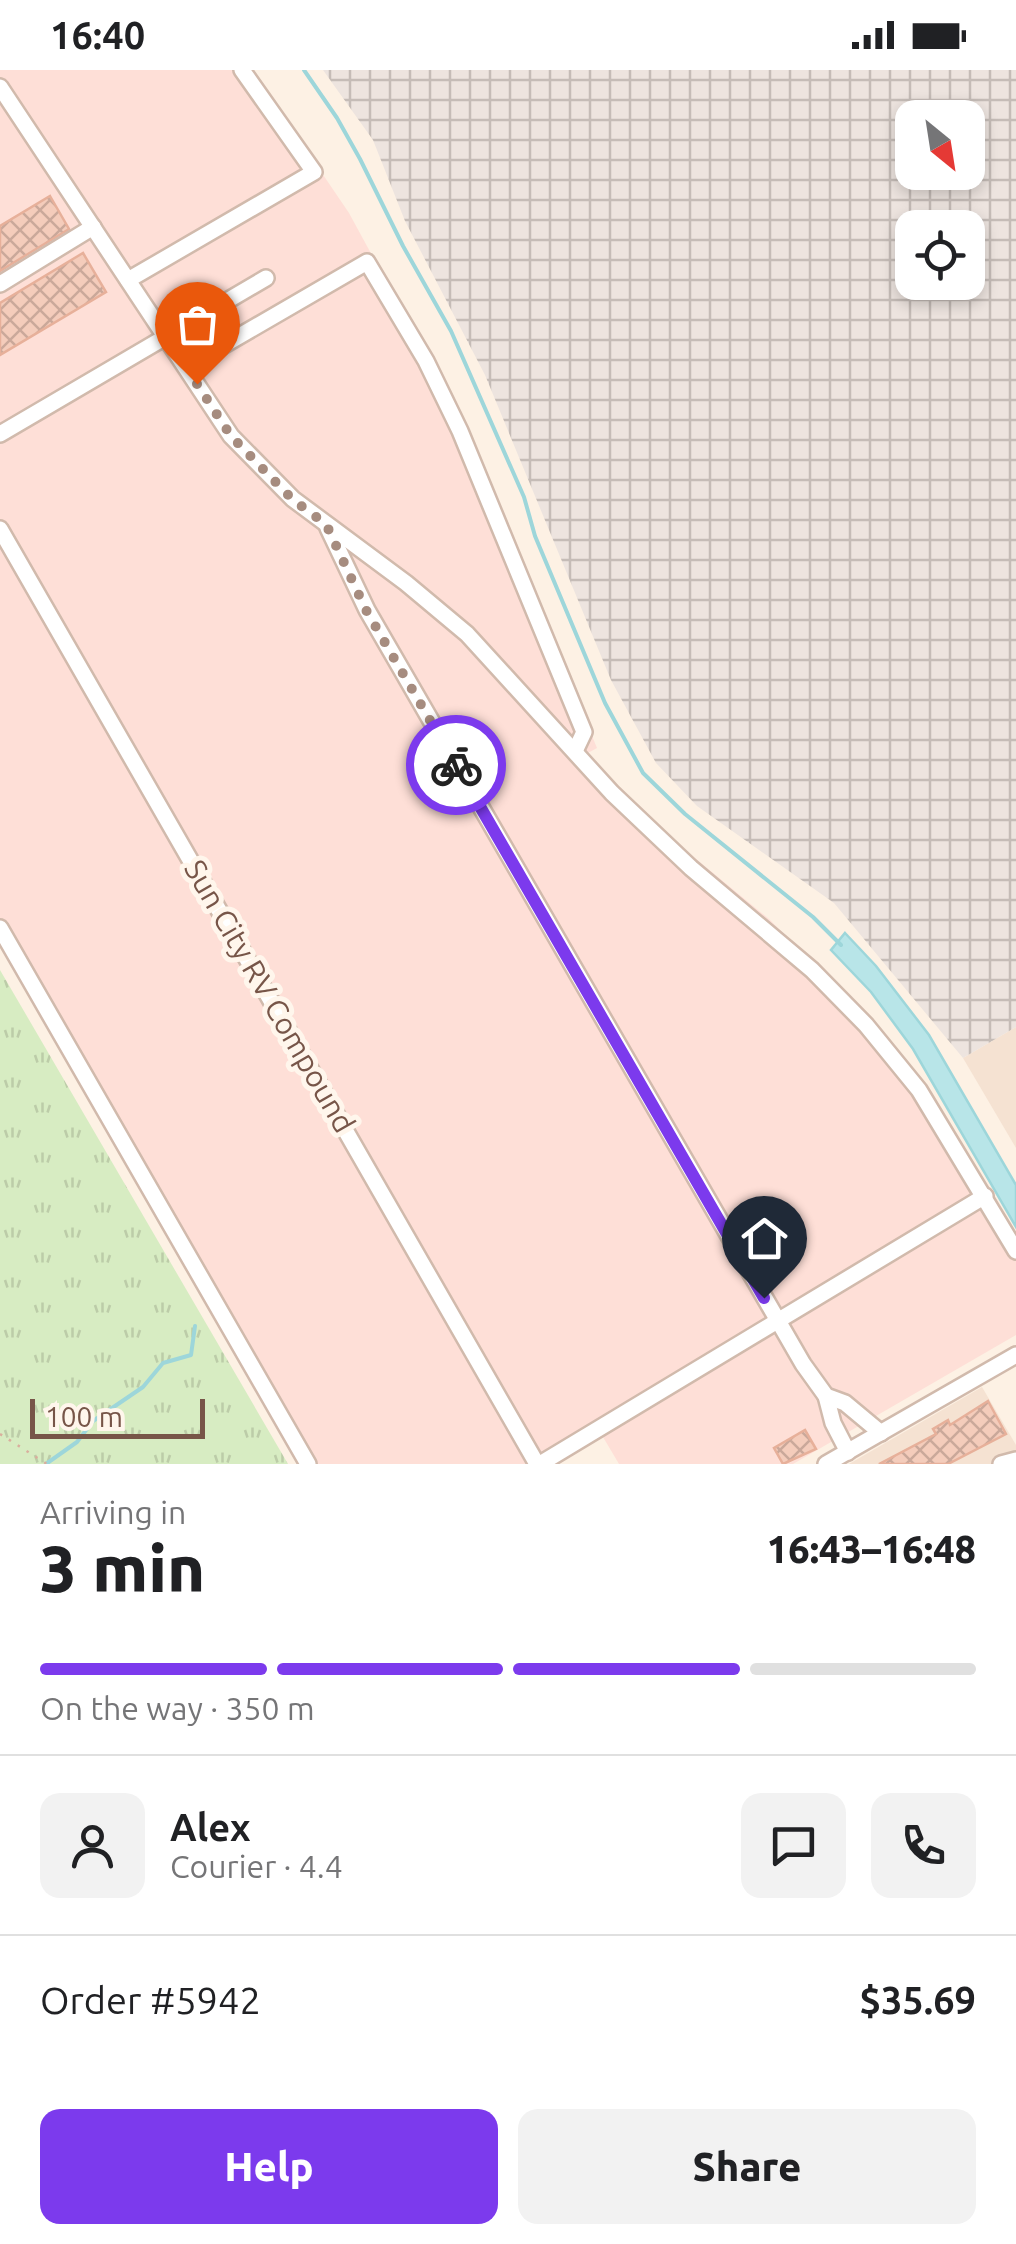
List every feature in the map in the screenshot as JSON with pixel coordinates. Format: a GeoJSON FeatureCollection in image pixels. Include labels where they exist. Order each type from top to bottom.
{"type":"FeatureCollection","features":[{"type":"Feature","properties":{"kind":"street"},"geometry":{"type":"LineString","coordinates":[[128,280],[314,172],[242,70]]}},
{"type":"Feature","properties":{"kind":"street"},"geometry":{"type":"LineString","coordinates":[[0,88],[231,436],[293,500],[468,634],[612,793],[691,868],[812,970],[866,1024],[919,1090],[1016,1251]]}},
{"type":"Feature","properties":{"kind":"street"},"geometry":{"type":"LineString","coordinates":[[0,284],[93,227]]}},
{"type":"Feature","properties":{"kind":"street"},"geometry":{"type":"LineString","coordinates":[[186,366],[367,262],[426,361],[460,431],[584,732],[575,751]]}},
{"type":"Feature","properties":{"kind":"street"},"geometry":{"type":"LineString","coordinates":[[0,434],[266,278]]}},
{"type":"Feature","properties":{"kind":"street"},"geometry":{"type":"LineString","coordinates":[[326,524],[366,610],[778,1322],[826,1396],[833,1423],[848,1452]]}},
{"type":"Feature","properties":{"kind":"street","name":"Sun City RV Compound"},"geometry":{"type":"LineString","coordinates":[[0,529],[539,1464],[985,1196]]}},
{"type":"Feature","properties":{"kind":"street"},"geometry":{"type":"LineString","coordinates":[[0,928],[308,1464]]}},
{"type":"Feature","properties":{"kind":"street"},"geometry":{"type":"LineString","coordinates":[[826,1464],[1016,1355]]}},
{"type":"Feature","properties":{"kind":"street"},"geometry":{"type":"LineString","coordinates":[[826,1396],[846,1404],[881,1432]]}},
{"type":"Feature","properties":{"kind":"street"},"geometry":{"type":"LineString","coordinates":[[1001,1464],[1016,1460]]}},
{"type":"Feature","properties":{"kind":"path"},"geometry":{"type":"LineString","coordinates":[[0,1434],[47,1464]]}},
{"type":"Feature","properties":{"kind":"shaded area"},"geometry":{"type":"Polygon","coordinates":[[[0,70],[252,70],[349,213],[459,415],[597,748],[586,754],[650,821],[769,919],[870,1020],[914,1074],[956,1136],[1016,1241],[1016,1335],[793,1464],[619,1464],[603,1437],[555,1464],[300,1464],[0,943],[0,70]]]}},
{"type":"Feature","properties":{"kind":"shaded area"},"geometry":{"type":"Polygon","coordinates":[[[323,70],[1016,70],[1016,1027],[963,1058],[834,903],[697,806],[656,763],[611,680],[485,375],[405,221],[373,140],[323,70]]]}},
{"type":"Feature","properties":{"kind":"shaded area"},"geometry":{"type":"Polygon","coordinates":[[[1016,1027],[1016,1148],[963,1058],[1016,1027]]]}},
{"type":"Feature","properties":{"kind":"shaded area"},"geometry":{"type":"Polygon","coordinates":[[[982,1387],[1016,1445],[1016,1464],[849,1464],[982,1387]]]}},
{"type":"Feature","properties":{"kind":"green space"},"geometry":{"type":"Polygon","coordinates":[[[0,970],[288,1464],[0,1464],[0,970]]]}},
{"type":"Feature","properties":{"kind":"water"},"geometry":{"type":"Polygon","coordinates":[[[845,933],[929,1035],[1016,1185],[1016,1227],[913,1049],[871,992],[831,950],[845,933]]]}},
{"type":"Feature","properties":{"kind":"building"},"geometry":{"type":"Polygon","coordinates":[[[50,196],[69,229],[0,271],[0,226],[50,196]]]}},
{"type":"Feature","properties":{"kind":"building"},"geometry":{"type":"Polygon","coordinates":[[[83,253],[106,292],[0,355],[0,303],[83,253]]]}},
{"type":"Feature","properties":{"kind":"building"},"geometry":{"type":"Polygon","coordinates":[[[988,1401],[1006,1434],[948,1464],[879,1464],[936,1434],[933,1429],[948,1420],[950,1425],[988,1401]]]}},
{"type":"Feature","properties":{"kind":"building"},"geometry":{"type":"Polygon","coordinates":[[[805,1430],[816,1449],[783,1464],[774,1448],[805,1430]]]}},
{"type":"Feature","properties":{"kind":"waterway"},"geometry":{"type":"LineString","coordinates":[[304,70],[337,118],[451,331],[524,497],[535,536],[605,703],[643,773],[685,814],[813,917],[841,945]]}},
{"type":"Feature","properties":{"kind":"waterway"},"geometry":{"type":"LineString","coordinates":[[46,1464],[77,1442],[93,1421],[143,1387],[163,1363],[191,1355],[195,1326]]}},
{"type":"Feature","properties":{"kind":"way so far"},"geometry":{"type":"LineString","coordinates":[[197,384],[231,436],[293,500],[326,524],[366,610],[456,765]]}},
{"type":"Feature","properties":{"kind":"route"},"geometry":{"type":"LineString","coordinates":[[456,765],[764,1298]]}}]}
